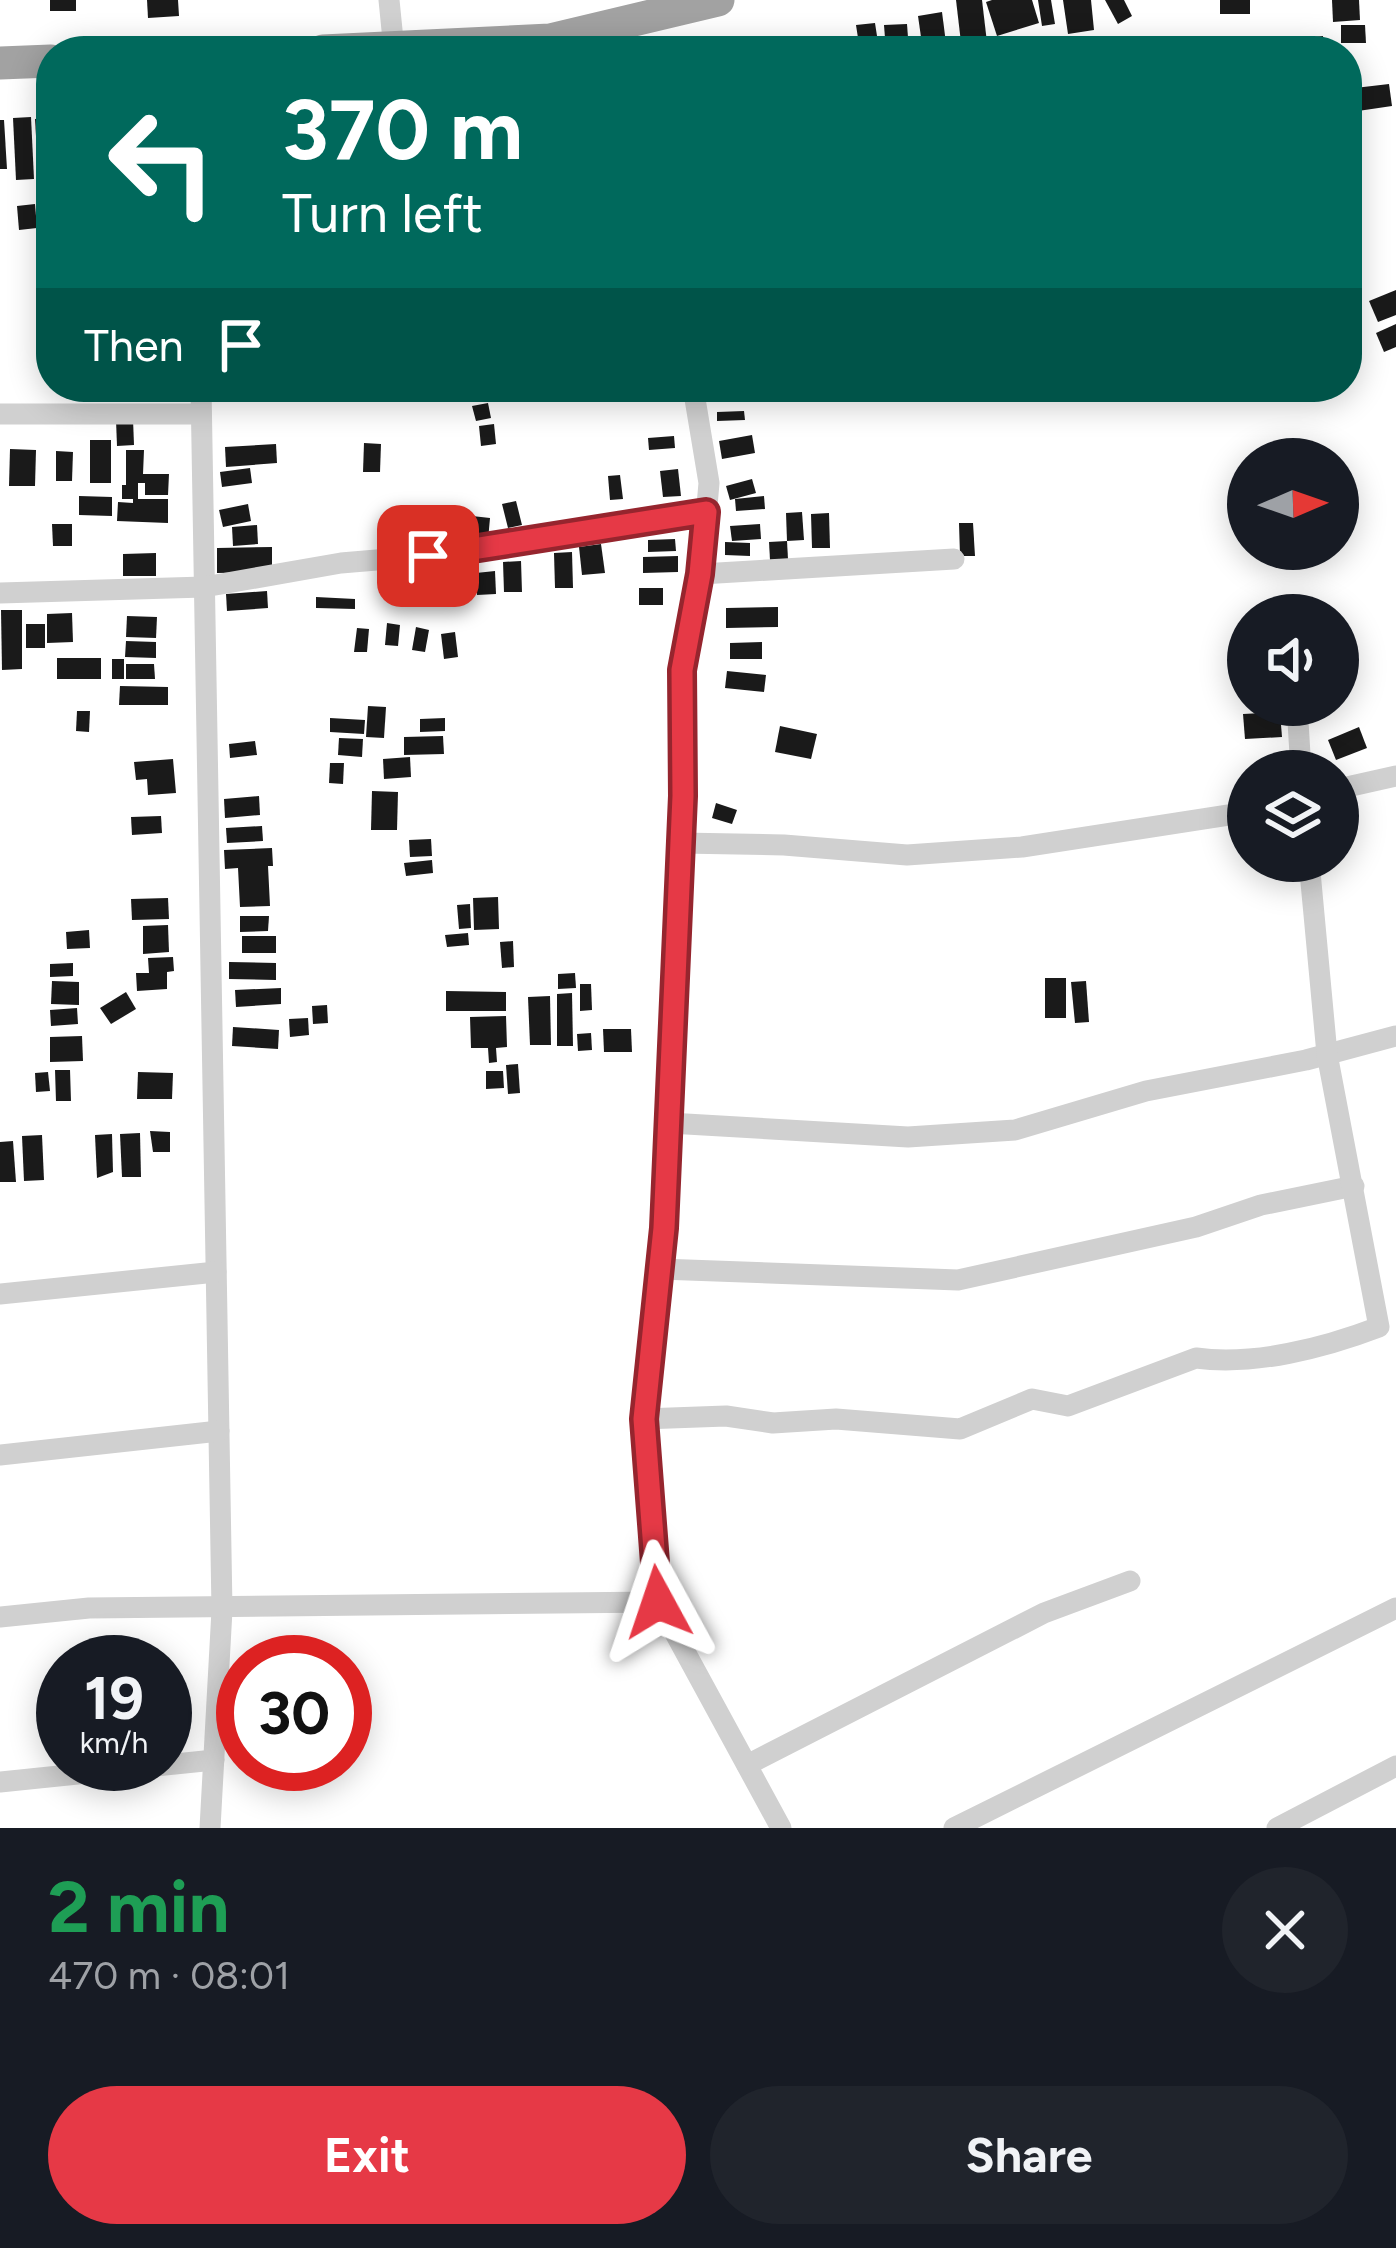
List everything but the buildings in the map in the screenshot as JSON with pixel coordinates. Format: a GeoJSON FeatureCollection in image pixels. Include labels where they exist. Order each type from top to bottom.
{"type":"FeatureCollection","features":[{"type":"Feature","properties":{"kind":"highway"},"geometry":{"type":"LineString","coordinates":[[613,36],[718,0]]}},
{"type":"Feature","properties":{"kind":"highway"},"geometry":{"type":"LineString","coordinates":[[0,63],[36,62]]}},
{"type":"Feature","properties":{"kind":"street"},"geometry":{"type":"LineString","coordinates":[[389,0],[393,36]]}},
{"type":"Feature","properties":{"kind":"street"},"geometry":{"type":"LineString","coordinates":[[201,402],[222,1610],[210,1828]]}},
{"type":"Feature","properties":{"kind":"street"},"geometry":{"type":"LineString","coordinates":[[695,402],[709,484],[700,574],[682,670],[681,843],[669,1123],[644,1419],[658,1602],[781,1828]]}},
{"type":"Feature","properties":{"kind":"street"},"geometry":{"type":"LineString","coordinates":[[0,414],[201,414]]}},
{"type":"Feature","properties":{"kind":"street"},"geometry":{"type":"LineString","coordinates":[[0,593],[204,586],[341,563],[471,552],[706,512]]}},
{"type":"Feature","properties":{"kind":"street"},"geometry":{"type":"LineString","coordinates":[[700,574],[954,559]]}},
{"type":"Feature","properties":{"kind":"street"},"geometry":{"type":"LineString","coordinates":[[1359,784],[1396,776]]}},
{"type":"Feature","properties":{"kind":"street"},"geometry":{"type":"LineString","coordinates":[[681,843],[907,855],[1022,847],[1227,815]]}},
{"type":"Feature","properties":{"kind":"street"},"geometry":{"type":"LineString","coordinates":[[644,1419],[726,1416],[772,1423],[836,1419],[960,1429],[1032,1399],[1068,1406],[1196,1358],[1216,1361],[1320,1349],[1379,1327],[1328,1054],[1311,882]]}},
{"type":"Feature","properties":{"kind":"street"},"geometry":{"type":"LineString","coordinates":[[669,1123],[908,1137],[1015,1130],[1146,1090],[1396,1036]]}},
{"type":"Feature","properties":{"kind":"street"},"geometry":{"type":"LineString","coordinates":[[660,1269],[958,1280],[1354,1186]]}},
{"type":"Feature","properties":{"kind":"street"},"geometry":{"type":"LineString","coordinates":[[0,1294],[216,1273]]}},
{"type":"Feature","properties":{"kind":"street"},"geometry":{"type":"LineString","coordinates":[[0,1455],[219,1431]]}},
{"type":"Feature","properties":{"kind":"street"},"geometry":{"type":"LineString","coordinates":[[747,1765],[1045,1613],[1130,1581]]}},
{"type":"Feature","properties":{"kind":"street"},"geometry":{"type":"LineString","coordinates":[[0,1617],[89,1608],[658,1602]]}},
{"type":"Feature","properties":{"kind":"street"},"geometry":{"type":"LineString","coordinates":[[954,1828],[1396,1608]]}},
{"type":"Feature","properties":{"kind":"street"},"geometry":{"type":"LineString","coordinates":[[0,1782],[214,1760]]}},
{"type":"Feature","properties":{"kind":"street"},"geometry":{"type":"LineString","coordinates":[[1276,1828],[1396,1766]]}},
{"type":"Feature","properties":{"kind":"route"},"geometry":{"type":"LineString","coordinates":[[428,556],[706,512],[682,670],[683,796],[664,1228],[644,1419],[658,1602]]}}]}
